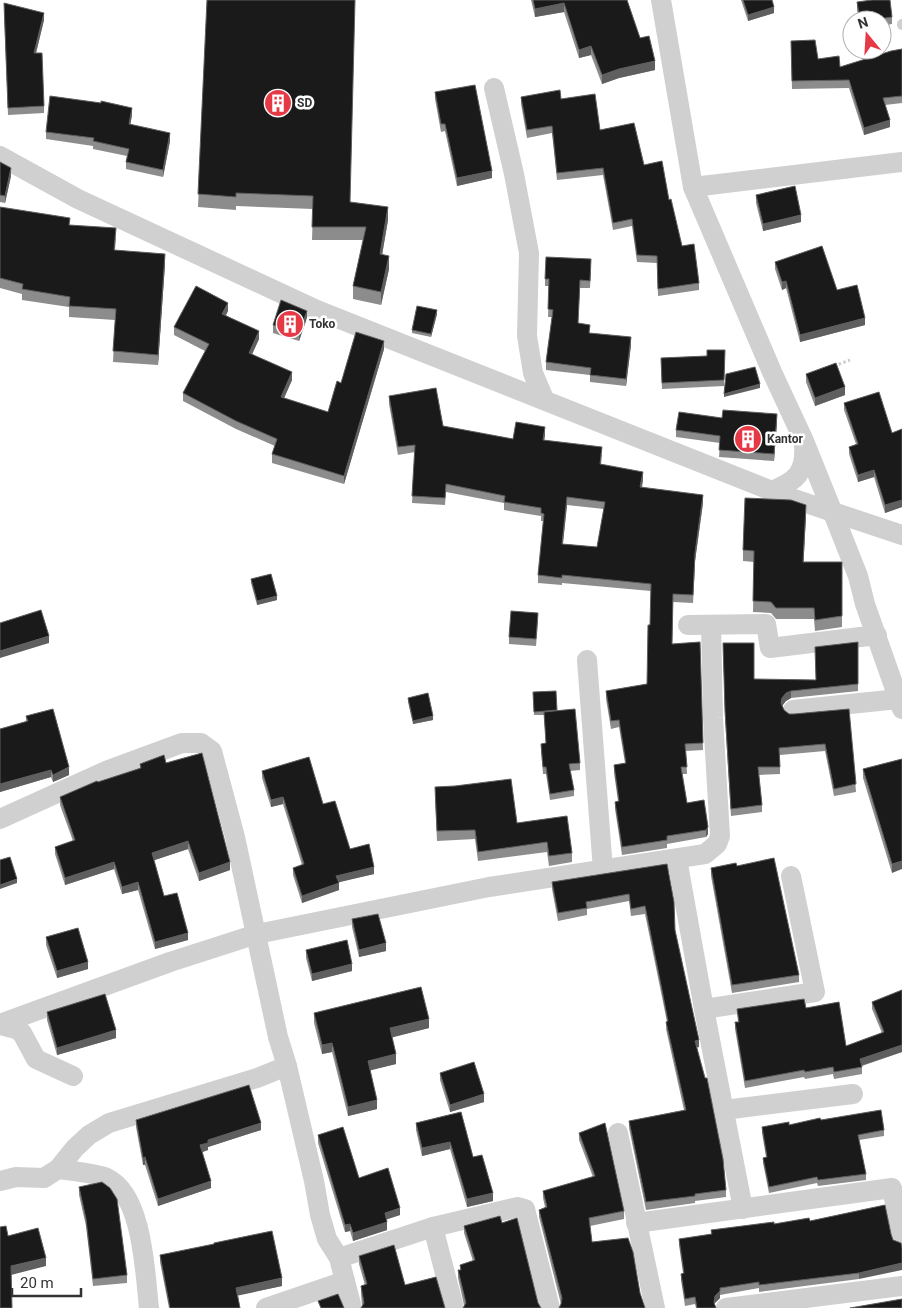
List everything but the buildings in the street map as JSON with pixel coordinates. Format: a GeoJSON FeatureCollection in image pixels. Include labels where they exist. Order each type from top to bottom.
{"type":"FeatureCollection","features":[{"type":"Feature","properties":{"kind":"street"},"geometry":{"type":"LineString","coordinates":[[661,0],[693,187],[772,372],[804,441],[833,513],[858,576],[865,604],[900,704],[794,710]]}},
{"type":"Feature","properties":{"kind":"street"},"geometry":{"type":"LineString","coordinates":[[494,88],[514,174],[529,253],[527,336],[533,373],[544,399]]}},
{"type":"Feature","properties":{"kind":"street"},"geometry":{"type":"LineString","coordinates":[[0,156],[78,199],[317,310],[772,491],[902,535]]}},
{"type":"Feature","properties":{"kind":"street"},"geometry":{"type":"LineString","coordinates":[[693,187],[902,162]]}},
{"type":"Feature","properties":{"kind":"street"},"geometry":{"type":"LineString","coordinates":[[772,491],[789,484],[800,472],[804,441]]}},
{"type":"Feature","properties":{"kind":"street"},"geometry":{"type":"LineString","coordinates":[[688,625],[766,624],[770,648],[877,635]]}},
{"type":"Feature","properties":{"kind":"street"},"geometry":{"type":"LineString","coordinates":[[0,1024],[55,1002],[256,934],[489,887],[705,854],[717,844],[720,836],[715,780],[711,625]]}},
{"type":"Feature","properties":{"kind":"street"},"geometry":{"type":"LineString","coordinates":[[587,660],[603,870]]}},
{"type":"Feature","properties":{"kind":"street"},"geometry":{"type":"LineString","coordinates":[[0,819],[106,771],[182,743],[201,743],[212,751],[235,836],[278,1036],[287,1066],[314,1181],[320,1215],[327,1239],[339,1258],[352,1308]]}},
{"type":"Feature","properties":{"kind":"street"},"geometry":{"type":"LineString","coordinates":[[678,859],[704,1009],[743,1209]]}},
{"type":"Feature","properties":{"kind":"street"},"geometry":{"type":"LineString","coordinates":[[704,1009],[815,992],[791,876]]}},
{"type":"Feature","properties":{"kind":"street"},"geometry":{"type":"LineString","coordinates":[[0,1024],[22,1033],[36,1059],[73,1076]]}},
{"type":"Feature","properties":{"kind":"street"},"geometry":{"type":"LineString","coordinates":[[0,1181],[16,1177],[44,1178],[58,1169],[89,1135],[109,1124],[257,1078],[287,1066]]}},
{"type":"Feature","properties":{"kind":"street"},"geometry":{"type":"LineString","coordinates":[[724,1110],[852,1094]]}},
{"type":"Feature","properties":{"kind":"street"},"geometry":{"type":"LineString","coordinates":[[618,1133],[655,1308]]}},
{"type":"Feature","properties":{"kind":"street"},"geometry":{"type":"LineString","coordinates":[[58,1169],[106,1177],[121,1187],[142,1238],[149,1308]]}},
{"type":"Feature","properties":{"kind":"street"},"geometry":{"type":"LineString","coordinates":[[636,1223],[892,1188],[902,1238]]}},
{"type":"Feature","properties":{"kind":"street"},"geometry":{"type":"LineString","coordinates":[[339,1258],[433,1227],[518,1207],[525,1209],[550,1308]]}},
{"type":"Feature","properties":{"kind":"street"},"geometry":{"type":"LineString","coordinates":[[433,1227],[454,1308]]}},
{"type":"Feature","properties":{"kind":"street"},"geometry":{"type":"LineString","coordinates":[[266,1308],[345,1281]]}},
{"type":"Feature","properties":{"kind":"street"},"geometry":{"type":"LineString","coordinates":[[726,1308],[902,1286]]}},
{"type":"Feature","properties":{"kind":"path"},"geometry":{"type":"LineString","coordinates":[[833,367],[850,360]]}},
{"type":"Feature","properties":{"kind":"place","name":"SD"},"geometry":{"type":"Point","coordinates":[278,103]}},
{"type":"Feature","properties":{"kind":"place","name":"Toko"},"geometry":{"type":"Point","coordinates":[290,324]}},
{"type":"Feature","properties":{"kind":"place","name":"Kantor"},"geometry":{"type":"Point","coordinates":[748,439]}}]}
